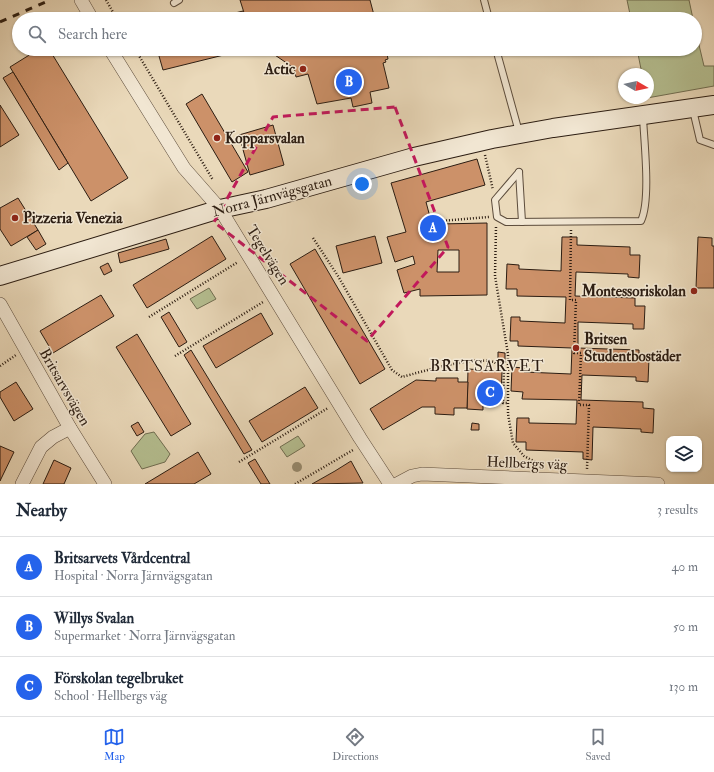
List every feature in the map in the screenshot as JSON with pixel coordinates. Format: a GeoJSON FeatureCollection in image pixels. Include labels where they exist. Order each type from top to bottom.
{"type":"FeatureCollection","features":[{"type":"Feature","properties":{"kind":"street"},"geometry":{"type":"LineString","coordinates":[[81,0],[88,12]]}},
{"type":"Feature","properties":{"kind":"street","name":"Tegelvägen"},"geometry":{"type":"LineString","coordinates":[[114,56],[184,168],[220,209],[390,484]]}},
{"type":"Feature","properties":{"kind":"street","name":"Norra Järnvägsgatan"},"geometry":{"type":"LineString","coordinates":[[0,276],[220,209],[266,199],[414,157],[519,134],[714,105]]}},
{"type":"Feature","properties":{"kind":"street","name":"Britsarvsvägen"},"geometry":{"type":"LineString","coordinates":[[0,304],[70,428],[105,484]]}},
{"type":"Feature","properties":{"kind":"street"},"geometry":{"type":"LineString","coordinates":[[22,484],[41,447],[53,436],[70,428]]}},
{"type":"Feature","properties":{"kind":"street","name":"Hellbergs väg"},"geometry":{"type":"LineString","coordinates":[[397,484],[412,476],[422,474],[658,484]]}},
{"type":"Feature","properties":{"kind":"lane"},"geometry":{"type":"LineString","coordinates":[[484,0],[487,12]]}},
{"type":"Feature","properties":{"kind":"lane"},"geometry":{"type":"LineString","coordinates":[[498,56],[519,134]]}},
{"type":"Feature","properties":{"kind":"lane"},"geometry":{"type":"LineString","coordinates":[[693,108],[700,140],[714,146]]}},
{"type":"Feature","properties":{"kind":"lane"},"geometry":{"type":"LineString","coordinates":[[522,222],[519,172],[495,200],[497,217],[506,222],[522,222],[641,221],[644,214],[646,197],[642,115]]}},
{"type":"Feature","properties":{"kind":"path"},"geometry":{"type":"LineString","coordinates":[[106,0],[113,12]]}},
{"type":"Feature","properties":{"kind":"path"},"geometry":{"type":"LineString","coordinates":[[139,56],[216,185]]}},
{"type":"Feature","properties":{"kind":"path"},"geometry":{"type":"LineString","coordinates":[[482,141],[495,200]]}},
{"type":"Feature","properties":{"kind":"path"},"geometry":{"type":"LineString","coordinates":[[440,221],[497,217],[495,276],[508,354],[508,414],[513,443],[524,456],[545,467],[545,480]]}},
{"type":"Feature","properties":{"kind":"path"},"geometry":{"type":"LineString","coordinates":[[572,237],[570,300],[576,300],[574,352],[581,353],[579,405],[589,405],[587,459]]}},
{"type":"Feature","properties":{"kind":"path"},"geometry":{"type":"LineString","coordinates":[[313,238],[338,276],[392,370],[402,377],[455,364],[481,361],[494,363],[504,369],[503,403],[508,403]]}},
{"type":"Feature","properties":{"kind":"path"},"geometry":{"type":"LineString","coordinates":[[149,317],[249,255]]}},
{"type":"Feature","properties":{"kind":"path"},"geometry":{"type":"LineString","coordinates":[[175,356],[274,296]]}},
{"type":"Feature","properties":{"kind":"path"},"geometry":{"type":"LineString","coordinates":[[0,366],[25,349]]}},
{"type":"Feature","properties":{"kind":"path"},"geometry":{"type":"LineString","coordinates":[[239,462],[338,401]]}},
{"type":"Feature","properties":{"kind":"path"},"geometry":{"type":"LineString","coordinates":[[295,484],[364,443]]}},
{"type":"Feature","properties":{"kind":"highlighted area"},"geometry":{"type":"Polygon","coordinates":[[[395,107],[448,247],[367,341],[214,222],[273,117],[395,107]]]}},
{"type":"Feature","properties":{"kind":"green space"},"geometry":{"type":"Polygon","coordinates":[[[627,0],[689,0],[692,12],[630,12],[627,0]]]}},
{"type":"Feature","properties":{"kind":"green space"},"geometry":{"type":"Polygon","coordinates":[[[638,56],[702,56],[704,66],[714,66],[714,86],[654,97],[654,68],[641,68],[638,56]]]}},
{"type":"Feature","properties":{"kind":"green space"},"geometry":{"type":"Polygon","coordinates":[[[209,288],[216,299],[197,309],[190,299],[209,288]]]}},
{"type":"Feature","properties":{"kind":"green space"},"geometry":{"type":"Polygon","coordinates":[[[154,432],[170,454],[165,462],[142,469],[131,451],[145,434],[154,432]]]}},
{"type":"Feature","properties":{"kind":"green space"},"geometry":{"type":"Polygon","coordinates":[[[298,436],[305,446],[287,457],[280,447],[298,436]]]}},
{"type":"Feature","properties":{"kind":"building"},"geometry":{"type":"Polygon","coordinates":[[[240,0],[370,0],[373,12],[244,12],[240,0]]]}},
{"type":"Feature","properties":{"kind":"building"},"geometry":{"type":"Polygon","coordinates":[[[28,56],[53,56],[128,178],[91,201],[10,67],[28,56]]]}},
{"type":"Feature","properties":{"kind":"building"},"geometry":{"type":"Polygon","coordinates":[[[159,56],[220,56],[163,70],[159,56]]]}},
{"type":"Feature","properties":{"kind":"building"},"geometry":{"type":"Polygon","coordinates":[[[276,56],[387,56],[388,59],[383,63],[389,88],[370,92],[372,103],[353,107],[351,98],[317,104],[308,74],[296,77],[294,68],[276,56]]]}},
{"type":"Feature","properties":{"kind":"building"},"geometry":{"type":"Polygon","coordinates":[[[13,72],[68,163],[59,170],[3,78],[13,72]]]}},
{"type":"Feature","properties":{"kind":"building","name":"Kopparsvalan"},"geometry":{"type":"Polygon","coordinates":[[[202,94],[248,172],[232,182],[186,104],[202,94]]]}},
{"type":"Feature","properties":{"kind":"building"},"geometry":{"type":"Polygon","coordinates":[[[0,105],[19,135],[0,147],[0,105]]]}},
{"type":"Feature","properties":{"kind":"building","name":"Kopparsvalan"},"geometry":{"type":"Polygon","coordinates":[[[273,125],[284,165],[250,175],[239,135],[273,125]]]}},
{"type":"Feature","properties":{"kind":"building"},"geometry":{"type":"Polygon","coordinates":[[[477,159],[485,185],[426,202],[430,217],[433,215],[440,218],[439,224],[487,223],[487,295],[420,296],[420,289],[404,293],[397,270],[415,264],[413,256],[395,262],[387,237],[406,232],[391,183],[477,159]],[[438,250],[437,272],[459,272],[459,250],[438,250]]]}},
{"type":"Feature","properties":{"kind":"building","name":"Pizzeria Venezia"},"geometry":{"type":"Polygon","coordinates":[[[18,198],[38,230],[11,246],[0,229],[0,208],[18,198]]]}},
{"type":"Feature","properties":{"kind":"building"},"geometry":{"type":"Polygon","coordinates":[[[38,230],[46,244],[36,250],[27,237],[38,230]]]}},
{"type":"Feature","properties":{"kind":"building"},"geometry":{"type":"Polygon","coordinates":[[[212,236],[226,259],[147,308],[133,285],[212,236]]]}},
{"type":"Feature","properties":{"kind":"building"},"geometry":{"type":"Polygon","coordinates":[[[375,236],[382,263],[343,273],[336,246],[375,236]]]}},
{"type":"Feature","properties":{"kind":"building","name":"Britsen Studentbostäder"},"geometry":{"type":"Polygon","coordinates":[[[562,237],[577,237],[577,245],[630,247],[630,255],[640,255],[639,278],[628,277],[628,274],[576,272],[575,296],[635,298],[635,306],[645,306],[644,329],[633,329],[633,324],[578,322],[578,348],[639,350],[639,357],[649,358],[648,382],[636,381],[636,377],[582,375],[581,400],[643,402],[643,408],[654,409],[653,433],[641,432],[641,429],[593,427],[592,460],[583,459],[583,452],[526,450],[526,442],[516,442],[517,418],[529,418],[529,423],[576,424],[577,400],[522,399],[523,392],[511,391],[512,367],[524,368],[524,372],[571,374],[572,348],[518,346],[518,341],[510,341],[511,317],[520,317],[520,321],[565,323],[566,297],[517,296],[517,289],[506,289],[507,264],[519,265],[519,269],[561,271],[562,237]]]}},
{"type":"Feature","properties":{"kind":"building"},"geometry":{"type":"Polygon","coordinates":[[[698,237],[712,238],[712,246],[714,246],[714,288],[696,288],[698,237]]]}},
{"type":"Feature","properties":{"kind":"building"},"geometry":{"type":"Polygon","coordinates":[[[166,239],[169,249],[120,263],[118,253],[166,239]]]}},
{"type":"Feature","properties":{"kind":"building"},"geometry":{"type":"Polygon","coordinates":[[[315,249],[385,369],[360,384],[290,264],[315,249]]]}},
{"type":"Feature","properties":{"kind":"building"},"geometry":{"type":"Polygon","coordinates":[[[108,263],[112,271],[104,275],[100,267],[108,263]]]}},
{"type":"Feature","properties":{"kind":"building"},"geometry":{"type":"Polygon","coordinates":[[[101,295],[114,316],[53,353],[40,331],[101,295]]]}},
{"type":"Feature","properties":{"kind":"building"},"geometry":{"type":"Polygon","coordinates":[[[169,312],[187,342],[179,347],[161,317],[169,312]]]}},
{"type":"Feature","properties":{"kind":"building"},"geometry":{"type":"Polygon","coordinates":[[[261,313],[273,334],[216,368],[203,346],[261,313]]]}},
{"type":"Feature","properties":{"kind":"building"},"geometry":{"type":"Polygon","coordinates":[[[137,334],[191,424],[171,436],[116,347],[137,334]]]}},
{"type":"Feature","properties":{"kind":"building"},"geometry":{"type":"Polygon","coordinates":[[[191,350],[252,450],[244,454],[184,355],[191,350]]]}},
{"type":"Feature","properties":{"kind":"building"},"geometry":{"type":"Polygon","coordinates":[[[498,352],[505,353],[505,363],[498,363],[498,352]]]}},
{"type":"Feature","properties":{"kind":"building"},"geometry":{"type":"Polygon","coordinates":[[[468,369],[502,371],[501,399],[483,398],[483,410],[467,409],[468,369]]]}},
{"type":"Feature","properties":{"kind":"building"},"geometry":{"type":"Polygon","coordinates":[[[436,378],[458,378],[458,382],[468,382],[467,408],[454,408],[454,415],[435,414],[435,407],[422,407],[383,430],[370,409],[416,380],[436,381],[436,378]]]}},
{"type":"Feature","properties":{"kind":"building"},"geometry":{"type":"Polygon","coordinates":[[[16,382],[33,409],[14,421],[0,397],[0,392],[16,382]]]}},
{"type":"Feature","properties":{"kind":"building"},"geometry":{"type":"Polygon","coordinates":[[[305,387],[318,408],[262,442],[249,421],[305,387]]]}},
{"type":"Feature","properties":{"kind":"building"},"geometry":{"type":"Polygon","coordinates":[[[138,422],[144,432],[137,436],[131,426],[138,422]]]}},
{"type":"Feature","properties":{"kind":"building"},"geometry":{"type":"Polygon","coordinates":[[[472,423],[479,424],[479,430],[471,430],[472,423]]]}},
{"type":"Feature","properties":{"kind":"building"},"geometry":{"type":"Polygon","coordinates":[[[0,446],[14,452],[0,481],[0,446]]]}},
{"type":"Feature","properties":{"kind":"building"},"geometry":{"type":"Polygon","coordinates":[[[198,452],[211,474],[194,484],[145,484],[198,452]]]}},
{"type":"Feature","properties":{"kind":"building"},"geometry":{"type":"Polygon","coordinates":[[[255,459],[270,484],[261,484],[248,463],[255,459]]]}},
{"type":"Feature","properties":{"kind":"building"},"geometry":{"type":"Polygon","coordinates":[[[54,460],[71,468],[64,484],[43,484],[54,460]]]}},
{"type":"Feature","properties":{"kind":"building"},"geometry":{"type":"Polygon","coordinates":[[[351,461],[363,483],[312,484],[335,471],[351,461]]]}},
{"type":"Feature","properties":{"kind":"railway"},"geometry":{"type":"LineString","coordinates":[[23,12],[50,0]]}},
{"type":"Feature","properties":{"kind":"railway"},"geometry":{"type":"LineString","coordinates":[[0,22],[12,17]]}},
{"type":"Feature","properties":{"kind":"place","name":"Actic"},"geometry":{"type":"Point","coordinates":[303,69]}},
{"type":"Feature","properties":{"kind":"place","name":"Willys Svalan"},"geometry":{"type":"Point","coordinates":[349,82]}},
{"type":"Feature","properties":{"kind":"place","name":"Kopparsvalan"},"geometry":{"type":"Point","coordinates":[217,138]}},
{"type":"Feature","properties":{"kind":"place","name":"Pizzeria Venezia"},"geometry":{"type":"Point","coordinates":[15,218]}},
{"type":"Feature","properties":{"kind":"place","name":"Britsarvets Vårdcentral"},"geometry":{"type":"Point","coordinates":[433,228]}},
{"type":"Feature","properties":{"kind":"place","name":"Montessoriskolan"},"geometry":{"type":"Point","coordinates":[694,291]}},
{"type":"Feature","properties":{"kind":"place","name":"Britsen Studentbostäder"},"geometry":{"type":"Point","coordinates":[576,348]}},
{"type":"Feature","properties":{"kind":"place","name":"Förskolan tegelbruket"},"geometry":{"type":"Point","coordinates":[490,393]}},
{"type":"Feature","properties":{"kind":"district","name":"BRITSARVET"},"geometry":{"type":"Point","coordinates":[487,365]}}]}
